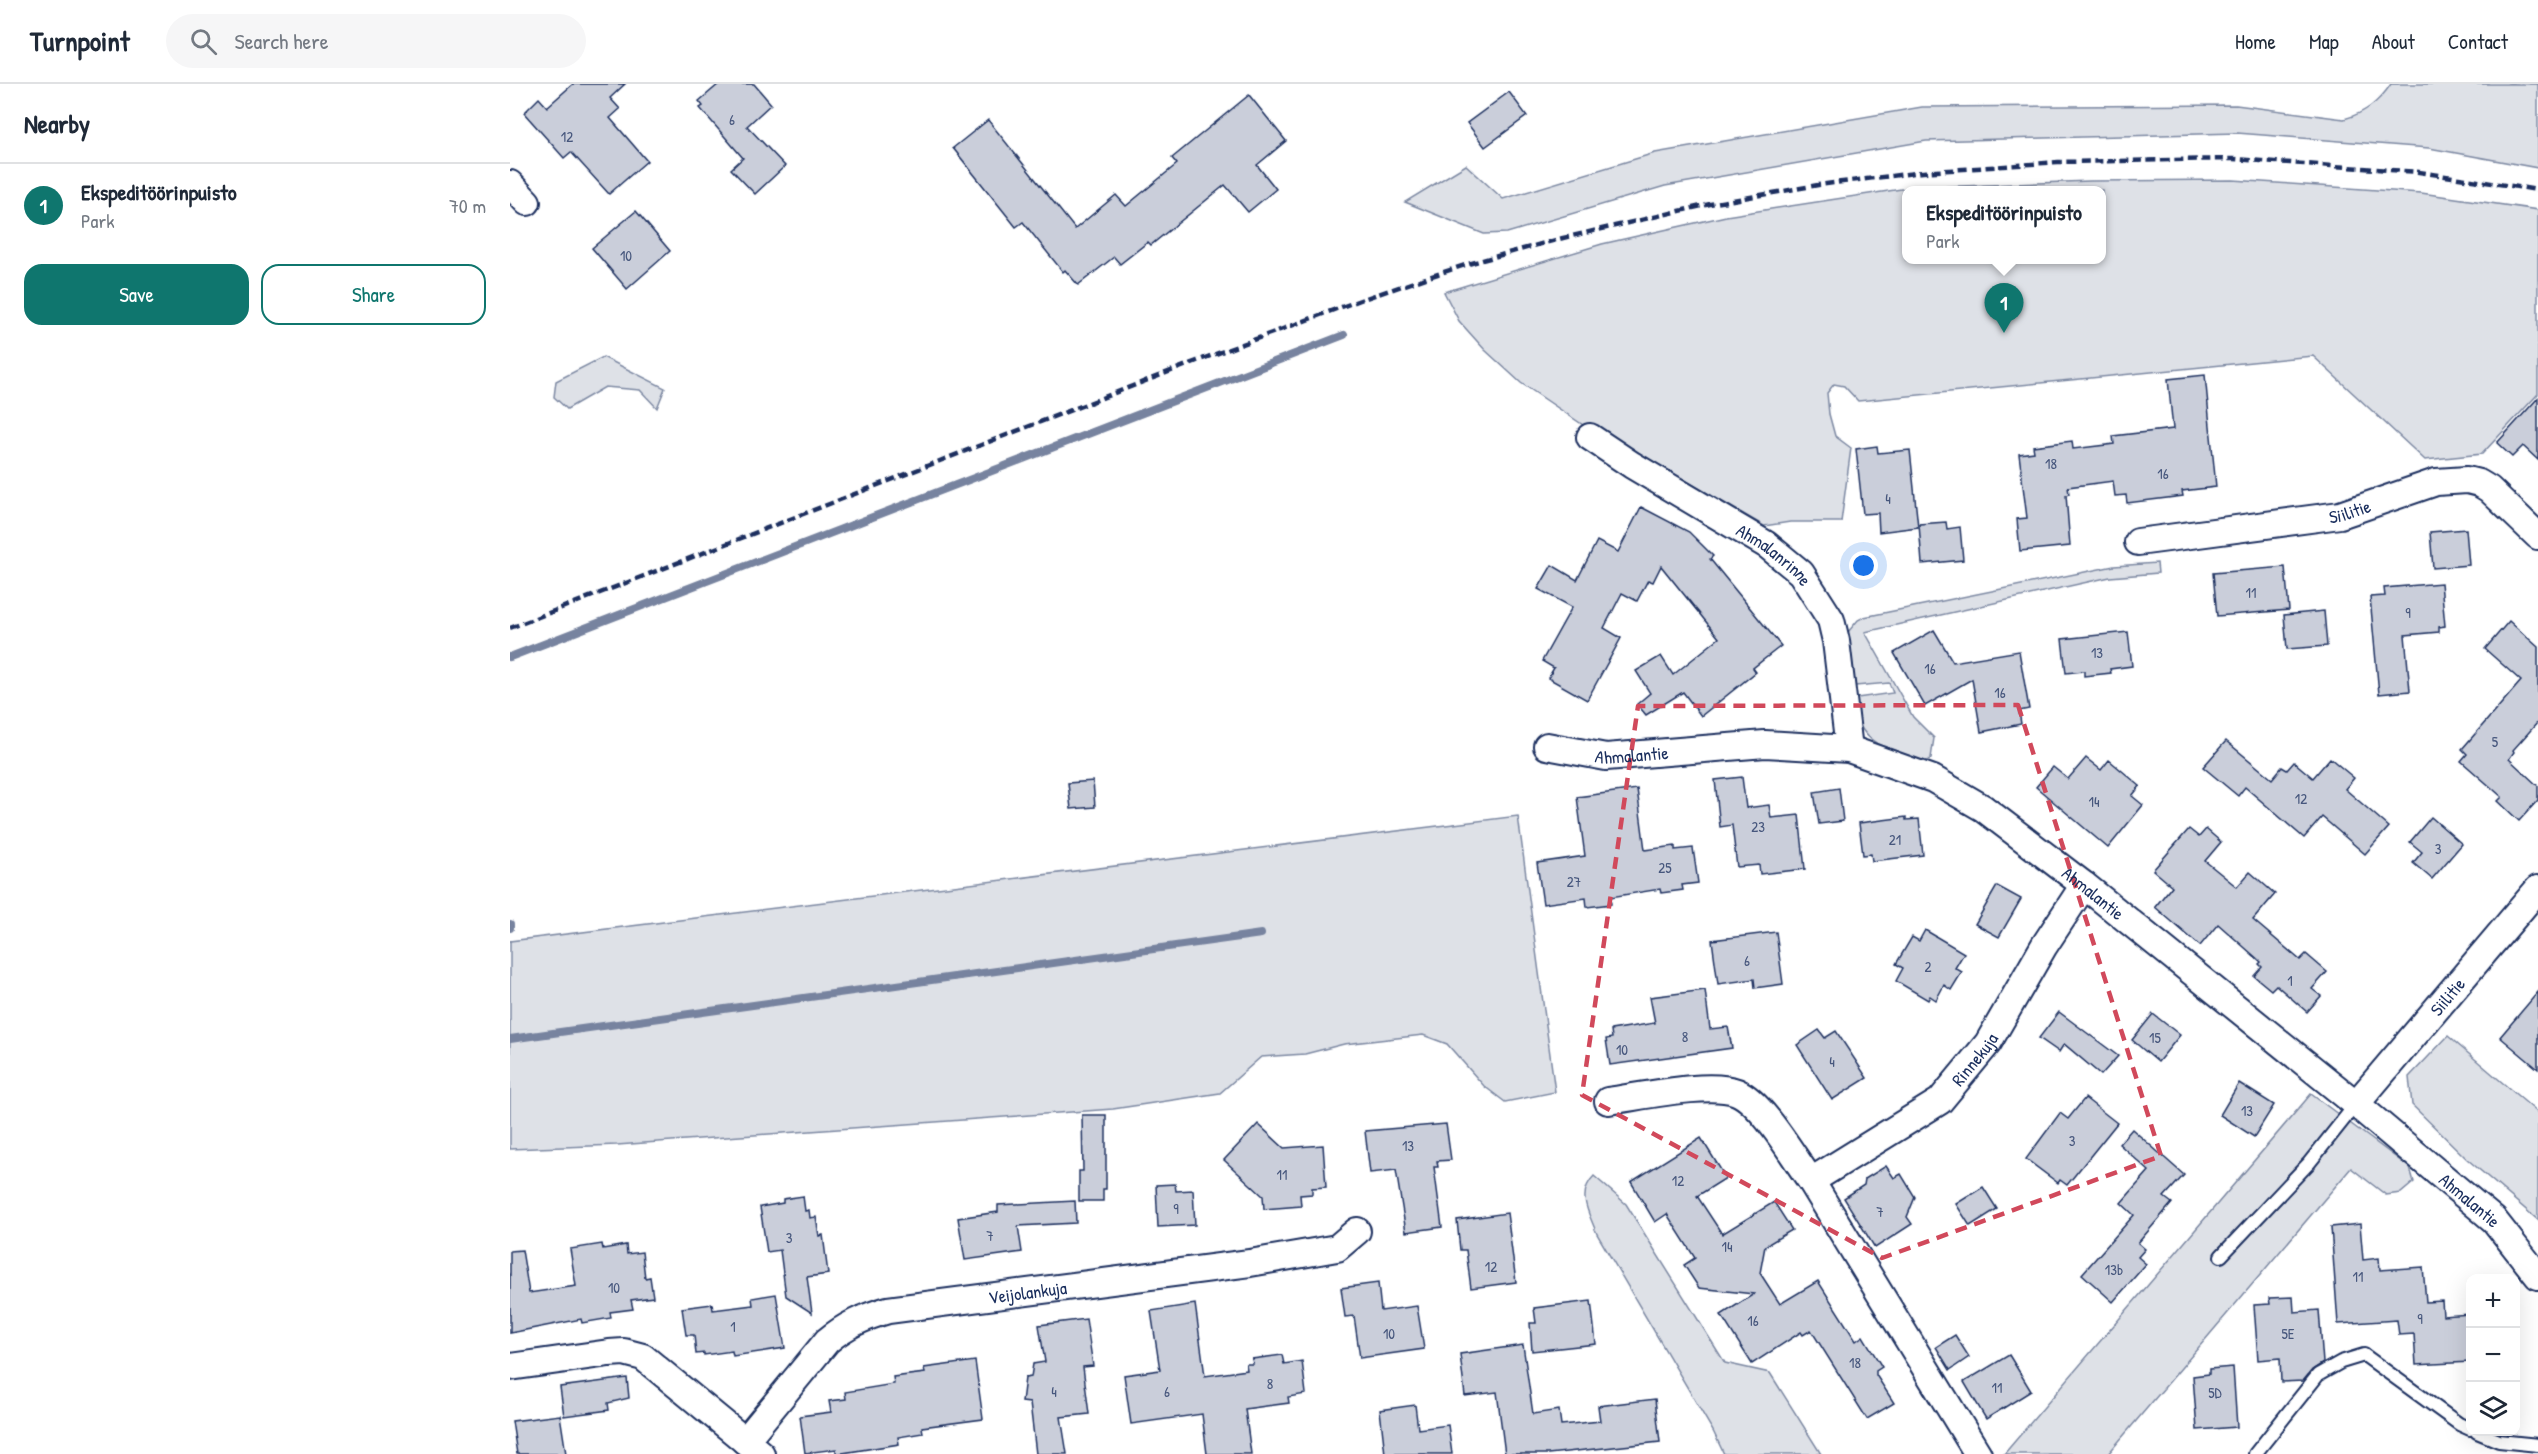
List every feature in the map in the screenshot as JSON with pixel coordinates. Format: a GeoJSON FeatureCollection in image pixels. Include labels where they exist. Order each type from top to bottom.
{"type":"FeatureCollection","features":[{"type":"Feature","properties":{"kind":"street"},"geometry":{"type":"LineString","coordinates":[[510,184],[527,202]]}},
{"type":"Feature","properties":{"kind":"street","name":"Ahmalanrinne"},"geometry":{"type":"LineString","coordinates":[[1590,437],[1632,465],[1767,545],[1802,573],[1831,620],[1836,642],[1849,749]]}},
{"type":"Feature","properties":{"kind":"street","name":"Siilitie"},"geometry":{"type":"LineString","coordinates":[[2138,542],[2340,515],[2436,482],[2467,480],[2480,483],[2489,489],[2538,536]]}},
{"type":"Feature","properties":{"kind":"street","name":"Ahmalantie"},"geometry":{"type":"LineString","coordinates":[[1547,746],[1606,757],[1765,744],[1849,749],[1933,779],[1983,808],[2084,885],[2356,1104],[2494,1220],[2538,1276]]}},
{"type":"Feature","properties":{"kind":"street","name":"Rinnekuja"},"geometry":{"type":"LineString","coordinates":[[1811,1181],[1940,1101],[1988,1043],[2044,946],[2084,885]]}},
{"type":"Feature","properties":{"kind":"street","name":"Siilitie"},"geometry":{"type":"LineString","coordinates":[[2356,1104],[2538,889]]}},
{"type":"Feature","properties":{"kind":"street"},"geometry":{"type":"LineString","coordinates":[[1608,1101],[1713,1087],[1739,1092],[1762,1112],[1811,1181],[1978,1454]]}},
{"type":"Feature","properties":{"kind":"street","name":"Veijolankuja"},"geometry":{"type":"LineString","coordinates":[[753,1447],[827,1341],[842,1328],[863,1317],[888,1310],[1250,1263],[1326,1250],[1340,1247],[1357,1231]]}},
{"type":"Feature","properties":{"kind":"street"},"geometry":{"type":"LineString","coordinates":[[510,1366],[609,1353],[636,1355],[648,1361],[753,1447]]}},
{"type":"Feature","properties":{"kind":"lane"},"geometry":{"type":"LineString","coordinates":[[2221,1257],[2309,1163],[2356,1104]]}},
{"type":"Feature","properties":{"kind":"lane"},"geometry":{"type":"LineString","coordinates":[[2256,1454],[2318,1375],[2341,1362],[2364,1355],[2466,1427]]}},
{"type":"Feature","properties":{"kind":"lane"},"geometry":{"type":"LineString","coordinates":[[2488,1436],[2499,1441],[2538,1445]]}},
{"type":"Feature","properties":{"kind":"highlighted area"},"geometry":{"type":"Polygon","coordinates":[[[2018,705],[2161,1156],[1882,1258],[1582,1095],[1638,706],[2018,705]]]}},
{"type":"Feature","properties":{"kind":"shaded area"},"geometry":{"type":"Polygon","coordinates":[[[2391,84],[2538,84],[2538,168],[2429,148],[2237,133],[1926,141],[1665,186],[1507,233],[1484,234],[1405,202],[1466,165],[1503,199],[1655,153],[1922,107],[2236,105],[2344,119],[2359,114],[2371,106],[2391,84]]]}},
{"type":"Feature","properties":{"kind":"shaded area"},"geometry":{"type":"Polygon","coordinates":[[[2233,180],[2421,193],[2538,210],[2538,394],[2482,454],[2425,460],[2313,356],[1858,401],[1844,386],[1834,384],[1827,393],[1829,414],[1835,436],[1851,448],[1841,522],[1790,522],[1764,526],[1685,480],[1632,458],[1521,383],[1485,350],[1459,321],[1444,292],[1602,244],[1726,216],[1902,189],[1902,264],[2106,264],[2106,186],[1960,186],[2090,181],[2233,180]]]}},
{"type":"Feature","properties":{"kind":"shaded area"},"geometry":{"type":"Polygon","coordinates":[[[603,357],[665,388],[657,408],[640,390],[605,387],[567,409],[554,397],[556,381],[603,357]]]}},
{"type":"Feature","properties":{"kind":"shaded area"},"geometry":{"type":"Polygon","coordinates":[[[2157,563],[2158,573],[2110,577],[1865,632],[1913,717],[1934,738],[1931,758],[1924,763],[1895,753],[1876,743],[1861,728],[1852,704],[1857,698],[1893,693],[1889,683],[1855,686],[1851,684],[1848,632],[1858,620],[2114,566],[2157,563]]]}},
{"type":"Feature","properties":{"kind":"shaded area"},"geometry":{"type":"Polygon","coordinates":[[[1518,816],[1555,1092],[1505,1102],[1484,1086],[1447,1044],[1423,1035],[1344,1044],[1305,1054],[1261,1057],[1220,1093],[1113,1109],[617,1145],[510,1149],[510,941],[1518,816]]]}},
{"type":"Feature","properties":{"kind":"shaded area"},"geometry":{"type":"Polygon","coordinates":[[[2448,1036],[2538,1113],[2538,1220],[2467,1159],[2412,1105],[2409,1077],[2448,1036]]]}},
{"type":"Feature","properties":{"kind":"shaded area"},"geometry":{"type":"Polygon","coordinates":[[[2311,1094],[2410,1168],[2414,1182],[2401,1193],[2386,1195],[2351,1168],[2108,1454],[2004,1454],[2311,1094]]]}},
{"type":"Feature","properties":{"kind":"shaded area"},"geometry":{"type":"Polygon","coordinates":[[[1594,1176],[1626,1204],[1725,1363],[1770,1373],[1821,1454],[1724,1454],[1713,1431],[1597,1234],[1585,1197],[1589,1183],[1594,1176]]]}},
{"type":"Feature","properties":{"kind":"building"},"geometry":{"type":"Polygon","coordinates":[[[573,84],[625,84],[610,98],[620,109],[610,118],[647,161],[609,194],[571,152],[564,158],[524,113],[539,98],[547,107],[573,84]]]}},
{"type":"Feature","properties":{"kind":"building"},"geometry":{"type":"Polygon","coordinates":[[[719,84],[754,84],[771,104],[747,126],[785,166],[755,194],[731,169],[743,158],[700,108],[703,106],[699,101],[719,84]]]}},
{"type":"Feature","properties":{"kind":"building"},"geometry":{"type":"Polygon","coordinates":[[[1509,92],[1527,116],[1485,147],[1467,123],[1509,92]]]}},
{"type":"Feature","properties":{"kind":"building"},"geometry":{"type":"Polygon","coordinates":[[[1249,95],[1286,141],[1257,165],[1276,189],[1248,212],[1225,185],[1151,245],[1148,242],[1120,264],[1114,257],[1078,285],[1065,270],[1063,272],[1023,222],[1016,227],[953,148],[988,120],[1075,229],[1116,195],[1126,206],[1177,164],[1172,158],[1249,95]]]}},
{"type":"Feature","properties":{"kind":"building"},"geometry":{"type":"Polygon","coordinates":[[[636,211],[670,251],[627,289],[592,248],[636,211]]]}},
{"type":"Feature","properties":{"kind":"building"},"geometry":{"type":"Polygon","coordinates":[[[2205,375],[2216,487],[2182,491],[2183,496],[2127,503],[2126,495],[2115,496],[2113,481],[2068,487],[2069,494],[2066,495],[2070,546],[2020,551],[2017,519],[2027,518],[2019,454],[2034,452],[2033,446],[2072,441],[2073,449],[2114,444],[2113,436],[2173,429],[2168,379],[2205,375]]]}},
{"type":"Feature","properties":{"kind":"building"},"geometry":{"type":"Polygon","coordinates":[[[2538,398],[2538,460],[2523,446],[2512,457],[2497,443],[2538,398]]]}},
{"type":"Feature","properties":{"kind":"building"},"geometry":{"type":"Polygon","coordinates":[[[1877,446],[1878,453],[1910,450],[1918,527],[1879,532],[1878,513],[1863,514],[1856,449],[1877,446]]]}},
{"type":"Feature","properties":{"kind":"building"},"geometry":{"type":"Polygon","coordinates":[[[1641,507],[1689,532],[1713,556],[1710,559],[1781,646],[1753,668],[1756,672],[1701,716],[1683,692],[1646,715],[1637,704],[1650,693],[1636,671],[1661,656],[1673,675],[1719,638],[1661,566],[1653,582],[1648,580],[1637,601],[1622,593],[1604,628],[1621,638],[1587,700],[1548,678],[1554,668],[1542,661],[1572,607],[1538,589],[1552,565],[1577,580],[1597,541],[1618,552],[1641,507]]]}},
{"type":"Feature","properties":{"kind":"building"},"geometry":{"type":"Polygon","coordinates":[[[1946,522],[1947,529],[1960,527],[1963,560],[1922,564],[1919,524],[1946,522]]]}},
{"type":"Feature","properties":{"kind":"building"},"geometry":{"type":"Polygon","coordinates":[[[2466,529],[2469,565],[2433,568],[2430,532],[2466,529]]]}},
{"type":"Feature","properties":{"kind":"building"},"geometry":{"type":"Polygon","coordinates":[[[2285,567],[2289,610],[2217,616],[2213,573],[2285,567]]]}},
{"type":"Feature","properties":{"kind":"building"},"geometry":{"type":"Polygon","coordinates":[[[2441,583],[2445,626],[2439,627],[2439,632],[2405,635],[2410,691],[2379,694],[2370,597],[2385,596],[2384,588],[2441,583]]]}},
{"type":"Feature","properties":{"kind":"building"},"geometry":{"type":"Polygon","coordinates":[[[2324,611],[2327,646],[2287,649],[2284,615],[2324,611]]]}},
{"type":"Feature","properties":{"kind":"building"},"geometry":{"type":"Polygon","coordinates":[[[2509,621],[2538,647],[2538,722],[2513,750],[2509,759],[2538,786],[2538,800],[2519,821],[2498,801],[2502,797],[2461,761],[2467,754],[2462,749],[2521,681],[2485,649],[2509,621]]]}},
{"type":"Feature","properties":{"kind":"building"},"geometry":{"type":"Polygon","coordinates":[[[1934,630],[1953,662],[2019,651],[2029,709],[2019,711],[2021,724],[1981,732],[1972,679],[1925,706],[1894,653],[1934,630]]]}},
{"type":"Feature","properties":{"kind":"building"},"geometry":{"type":"Polygon","coordinates":[[[2128,632],[2132,666],[2110,669],[2111,673],[2084,676],[2084,671],[2066,673],[2062,639],[2128,632]]]}},
{"type":"Feature","properties":{"kind":"building"},"geometry":{"type":"Polygon","coordinates":[[[2226,741],[2272,779],[2282,767],[2287,770],[2294,762],[2313,778],[2330,758],[2354,778],[2345,789],[2389,827],[2365,854],[2322,817],[2304,838],[2245,787],[2238,796],[2203,767],[2226,741]]]}},
{"type":"Feature","properties":{"kind":"building"},"geometry":{"type":"Polygon","coordinates":[[[2086,758],[2101,770],[2109,760],[2140,786],[2132,796],[2143,805],[2108,848],[2036,787],[2053,767],[2068,779],[2086,758]]]}},
{"type":"Feature","properties":{"kind":"building"},"geometry":{"type":"Polygon","coordinates":[[[1742,777],[1746,808],[1769,805],[1771,818],[1799,815],[1805,869],[1760,874],[1759,865],[1737,867],[1732,825],[1720,827],[1715,780],[1742,777]]]}},
{"type":"Feature","properties":{"kind":"building"},"geometry":{"type":"Polygon","coordinates":[[[1093,781],[1095,807],[1071,809],[1068,783],[1093,781]]]}},
{"type":"Feature","properties":{"kind":"building"},"geometry":{"type":"Polygon","coordinates":[[[1839,788],[1843,821],[1819,824],[1814,792],[1839,788]]]}},
{"type":"Feature","properties":{"kind":"building"},"geometry":{"type":"Polygon","coordinates":[[[1637,789],[1645,850],[1675,846],[1675,850],[1693,848],[1698,883],[1682,885],[1683,890],[1661,893],[1660,889],[1610,897],[1611,904],[1587,907],[1586,898],[1543,904],[1537,863],[1585,856],[1577,797],[1637,789]]]}},
{"type":"Feature","properties":{"kind":"building"},"geometry":{"type":"Polygon","coordinates":[[[1906,817],[1906,820],[1919,819],[1923,855],[1872,861],[1871,854],[1863,855],[1859,823],[1906,817]]]}},
{"type":"Feature","properties":{"kind":"building"},"geometry":{"type":"Polygon","coordinates":[[[2431,817],[2462,844],[2432,879],[2413,863],[2422,852],[2410,842],[2431,817]]]}},
{"type":"Feature","properties":{"kind":"building"},"geometry":{"type":"Polygon","coordinates":[[[2189,829],[2199,837],[2206,829],[2221,842],[2205,861],[2237,887],[2250,872],[2275,894],[2253,920],[2300,960],[2306,954],[2327,972],[2312,989],[2321,996],[2307,1012],[2276,985],[2271,990],[2254,976],[2262,967],[2259,964],[2261,962],[2218,924],[2200,946],[2155,907],[2172,886],[2153,870],[2189,829]]]}},
{"type":"Feature","properties":{"kind":"building"},"geometry":{"type":"Polygon","coordinates":[[[1997,886],[2021,899],[1999,937],[1975,924],[1997,886]]]}},
{"type":"Feature","properties":{"kind":"building"},"geometry":{"type":"Polygon","coordinates":[[[1925,930],[1964,953],[1955,968],[1962,972],[1951,990],[1944,985],[1936,1000],[1930,996],[1928,1000],[1896,981],[1903,968],[1896,964],[1912,937],[1919,941],[1925,930]]]}},
{"type":"Feature","properties":{"kind":"building"},"geometry":{"type":"Polygon","coordinates":[[[1776,932],[1783,984],[1755,988],[1754,979],[1718,984],[1712,940],[1776,932]]]}},
{"type":"Feature","properties":{"kind":"building"},"geometry":{"type":"Polygon","coordinates":[[[1705,990],[1710,1029],[1728,1027],[1732,1048],[1610,1065],[1606,1039],[1612,1038],[1611,1030],[1655,1023],[1650,997],[1705,990]]]}},
{"type":"Feature","properties":{"kind":"building"},"geometry":{"type":"Polygon","coordinates":[[[2538,992],[2538,1069],[2500,1037],[2538,992]]]}},
{"type":"Feature","properties":{"kind":"building"},"geometry":{"type":"Polygon","coordinates":[[[2059,1012],[2118,1056],[2101,1075],[2064,1044],[2059,1052],[2039,1038],[2059,1012]]]}},
{"type":"Feature","properties":{"kind":"building"},"geometry":{"type":"Polygon","coordinates":[[[2153,1014],[2180,1035],[2158,1062],[2132,1040],[2153,1014]]]}},
{"type":"Feature","properties":{"kind":"building"},"geometry":{"type":"Polygon","coordinates":[[[1819,1030],[1825,1038],[1836,1031],[1867,1078],[1832,1100],[1797,1045],[1819,1030]]]}},
{"type":"Feature","properties":{"kind":"building"},"geometry":{"type":"Polygon","coordinates":[[[2239,1083],[2274,1105],[2254,1137],[2220,1115],[2239,1083]]]}},
{"type":"Feature","properties":{"kind":"building"},"geometry":{"type":"Polygon","coordinates":[[[2085,1098],[2117,1123],[2067,1185],[2060,1180],[2058,1183],[2026,1159],[2060,1113],[2068,1119],[2085,1098]]]}},
{"type":"Feature","properties":{"kind":"building"},"geometry":{"type":"Polygon","coordinates":[[[1082,1115],[1106,1115],[1106,1189],[1103,1189],[1103,1201],[1079,1201],[1079,1171],[1083,1171],[1082,1115]]]}},
{"type":"Feature","properties":{"kind":"building"},"geometry":{"type":"Polygon","coordinates":[[[1258,1124],[1284,1148],[1323,1145],[1326,1187],[1312,1188],[1312,1194],[1300,1195],[1301,1206],[1264,1209],[1263,1196],[1224,1160],[1258,1124]]]}},
{"type":"Feature","properties":{"kind":"building"},"geometry":{"type":"Polygon","coordinates":[[[1446,1124],[1451,1160],[1437,1161],[1438,1167],[1434,1167],[1442,1227],[1406,1232],[1396,1170],[1370,1173],[1365,1131],[1446,1124]]]}},
{"type":"Feature","properties":{"kind":"building"},"geometry":{"type":"Polygon","coordinates":[[[2132,1129],[2184,1175],[2164,1197],[2172,1203],[2138,1243],[2145,1249],[2138,1257],[2146,1264],[2113,1302],[2082,1274],[2134,1215],[2121,1203],[2149,1171],[2119,1144],[2132,1129]]]}},
{"type":"Feature","properties":{"kind":"building"},"geometry":{"type":"Polygon","coordinates":[[[1701,1138],[1726,1178],[1697,1196],[1722,1234],[1774,1202],[1792,1230],[1765,1246],[1760,1273],[1780,1304],[1818,1281],[1856,1341],[1863,1336],[1882,1367],[1876,1371],[1876,1375],[1894,1403],[1867,1419],[1811,1330],[1803,1335],[1801,1332],[1752,1364],[1721,1315],[1754,1294],[1699,1288],[1684,1265],[1695,1258],[1667,1214],[1655,1222],[1631,1182],[1701,1138]]]}},
{"type":"Feature","properties":{"kind":"building"},"geometry":{"type":"Polygon","coordinates":[[[1886,1166],[1894,1178],[1901,1174],[1915,1197],[1907,1217],[1912,1224],[1875,1248],[1844,1198],[1864,1185],[1865,1179],[1886,1166]]]}},
{"type":"Feature","properties":{"kind":"building"},"geometry":{"type":"Polygon","coordinates":[[[1175,1184],[1176,1191],[1193,1190],[1195,1225],[1158,1227],[1156,1185],[1175,1184]]]}},
{"type":"Feature","properties":{"kind":"building"},"geometry":{"type":"Polygon","coordinates":[[[1983,1187],[1997,1209],[1970,1226],[1956,1204],[1983,1187]]]}},
{"type":"Feature","properties":{"kind":"building"},"geometry":{"type":"Polygon","coordinates":[[[803,1196],[805,1211],[809,1210],[810,1218],[816,1217],[819,1236],[823,1235],[828,1274],[807,1277],[812,1313],[786,1296],[780,1250],[767,1252],[760,1207],[783,1203],[783,1199],[803,1196]]]}},
{"type":"Feature","properties":{"kind":"building"},"geometry":{"type":"Polygon","coordinates":[[[1075,1201],[1076,1223],[1018,1226],[1022,1252],[965,1260],[958,1218],[998,1212],[998,1205],[1075,1201]]]}},
{"type":"Feature","properties":{"kind":"building"},"geometry":{"type":"Polygon","coordinates":[[[1507,1213],[1516,1282],[1471,1288],[1466,1250],[1460,1250],[1457,1220],[1507,1213]]]}},
{"type":"Feature","properties":{"kind":"building"},"geometry":{"type":"Polygon","coordinates":[[[2360,1224],[2363,1260],[2379,1258],[2380,1270],[2423,1267],[2426,1302],[2442,1301],[2443,1316],[2466,1314],[2466,1362],[2416,1365],[2414,1334],[2399,1335],[2397,1320],[2338,1324],[2331,1227],[2360,1224]]]}},
{"type":"Feature","properties":{"kind":"building"},"geometry":{"type":"Polygon","coordinates":[[[602,1244],[603,1249],[626,1245],[627,1254],[642,1252],[645,1278],[650,1277],[653,1297],[631,1300],[633,1309],[610,1312],[611,1318],[582,1323],[581,1319],[510,1333],[510,1251],[522,1250],[529,1293],[576,1286],[570,1249],[602,1244]]]}},
{"type":"Feature","properties":{"kind":"building"},"geometry":{"type":"Polygon","coordinates":[[[1378,1283],[1381,1311],[1417,1306],[1424,1349],[1360,1358],[1354,1316],[1345,1317],[1341,1288],[1378,1283]]]}},
{"type":"Feature","properties":{"kind":"building"},"geometry":{"type":"Polygon","coordinates":[[[776,1294],[785,1348],[733,1356],[732,1351],[696,1354],[694,1335],[686,1335],[682,1308],[712,1304],[713,1310],[753,1305],[752,1298],[776,1294]]]}},
{"type":"Feature","properties":{"kind":"building"},"geometry":{"type":"Polygon","coordinates":[[[2293,1297],[2294,1312],[2319,1310],[2323,1363],[2312,1370],[2303,1381],[2281,1382],[2280,1358],[2258,1360],[2254,1305],[2270,1304],[2269,1298],[2293,1297]]]}},
{"type":"Feature","properties":{"kind":"building"},"geometry":{"type":"Polygon","coordinates":[[[1591,1301],[1596,1344],[1532,1351],[1530,1323],[1536,1323],[1534,1308],[1591,1301]]]}},
{"type":"Feature","properties":{"kind":"building"},"geometry":{"type":"Polygon","coordinates":[[[1195,1304],[1205,1376],[1247,1370],[1246,1364],[1253,1364],[1252,1359],[1282,1355],[1284,1364],[1302,1361],[1306,1394],[1288,1397],[1289,1403],[1245,1409],[1251,1454],[1207,1454],[1202,1414],[1131,1424],[1124,1375],[1160,1370],[1151,1311],[1195,1304]]]}},
{"type":"Feature","properties":{"kind":"building"},"geometry":{"type":"Polygon","coordinates":[[[1086,1319],[1093,1366],[1083,1367],[1089,1414],[1061,1417],[1067,1454],[1036,1454],[1030,1403],[1022,1402],[1025,1378],[1031,1377],[1033,1364],[1045,1362],[1039,1325],[1086,1319]]]}},
{"type":"Feature","properties":{"kind":"building"},"geometry":{"type":"Polygon","coordinates":[[[1955,1335],[1969,1357],[1950,1370],[1936,1347],[1955,1335]]]}},
{"type":"Feature","properties":{"kind":"building"},"geometry":{"type":"Polygon","coordinates":[[[1523,1345],[1533,1414],[1559,1410],[1561,1425],[1600,1421],[1598,1406],[1655,1399],[1660,1442],[1548,1454],[1505,1454],[1497,1392],[1465,1396],[1460,1354],[1523,1345]]]}},
{"type":"Feature","properties":{"kind":"building"},"geometry":{"type":"Polygon","coordinates":[[[2009,1355],[2031,1391],[1986,1419],[1964,1382],[2009,1355]]]}},
{"type":"Feature","properties":{"kind":"building"},"geometry":{"type":"Polygon","coordinates":[[[975,1361],[983,1419],[922,1427],[923,1433],[898,1437],[899,1444],[836,1454],[836,1449],[805,1453],[800,1416],[831,1412],[829,1401],[846,1399],[845,1392],[894,1384],[893,1377],[925,1373],[924,1368],[975,1361]]]}},
{"type":"Feature","properties":{"kind":"building"},"geometry":{"type":"Polygon","coordinates":[[[2233,1367],[2237,1427],[2197,1430],[2193,1376],[2209,1374],[2209,1369],[2233,1367]]]}},
{"type":"Feature","properties":{"kind":"building"},"geometry":{"type":"Polygon","coordinates":[[[627,1378],[629,1398],[608,1403],[609,1410],[564,1416],[560,1387],[627,1378]]]}},
{"type":"Feature","properties":{"kind":"building"},"geometry":{"type":"Polygon","coordinates":[[[1415,1405],[1418,1429],[1448,1425],[1452,1454],[1385,1454],[1380,1410],[1415,1405]]]}},
{"type":"Feature","properties":{"kind":"building"},"geometry":{"type":"Polygon","coordinates":[[[560,1415],[566,1454],[517,1454],[512,1421],[560,1415]]]}},
{"type":"Feature","properties":{"kind":"waterway"},"geometry":{"type":"LineString","coordinates":[[510,657],[1344,335]]}},
{"type":"Feature","properties":{"kind":"waterway"},"geometry":{"type":"LineString","coordinates":[[510,1039],[1261,934]]}},
{"type":"Feature","properties":{"kind":"railway"},"geometry":{"type":"LineString","coordinates":[[510,628],[1197,361],[1363,299],[1468,264],[1563,238],[1710,204],[1818,185],[1923,172],[2058,162],[2233,159],[2419,172],[2538,190]]}},
{"type":"Feature","properties":{"kind":"place","name":"Ekspeditöörinpuisto"},"geometry":{"type":"Point","coordinates":[2004,333]}}]}
